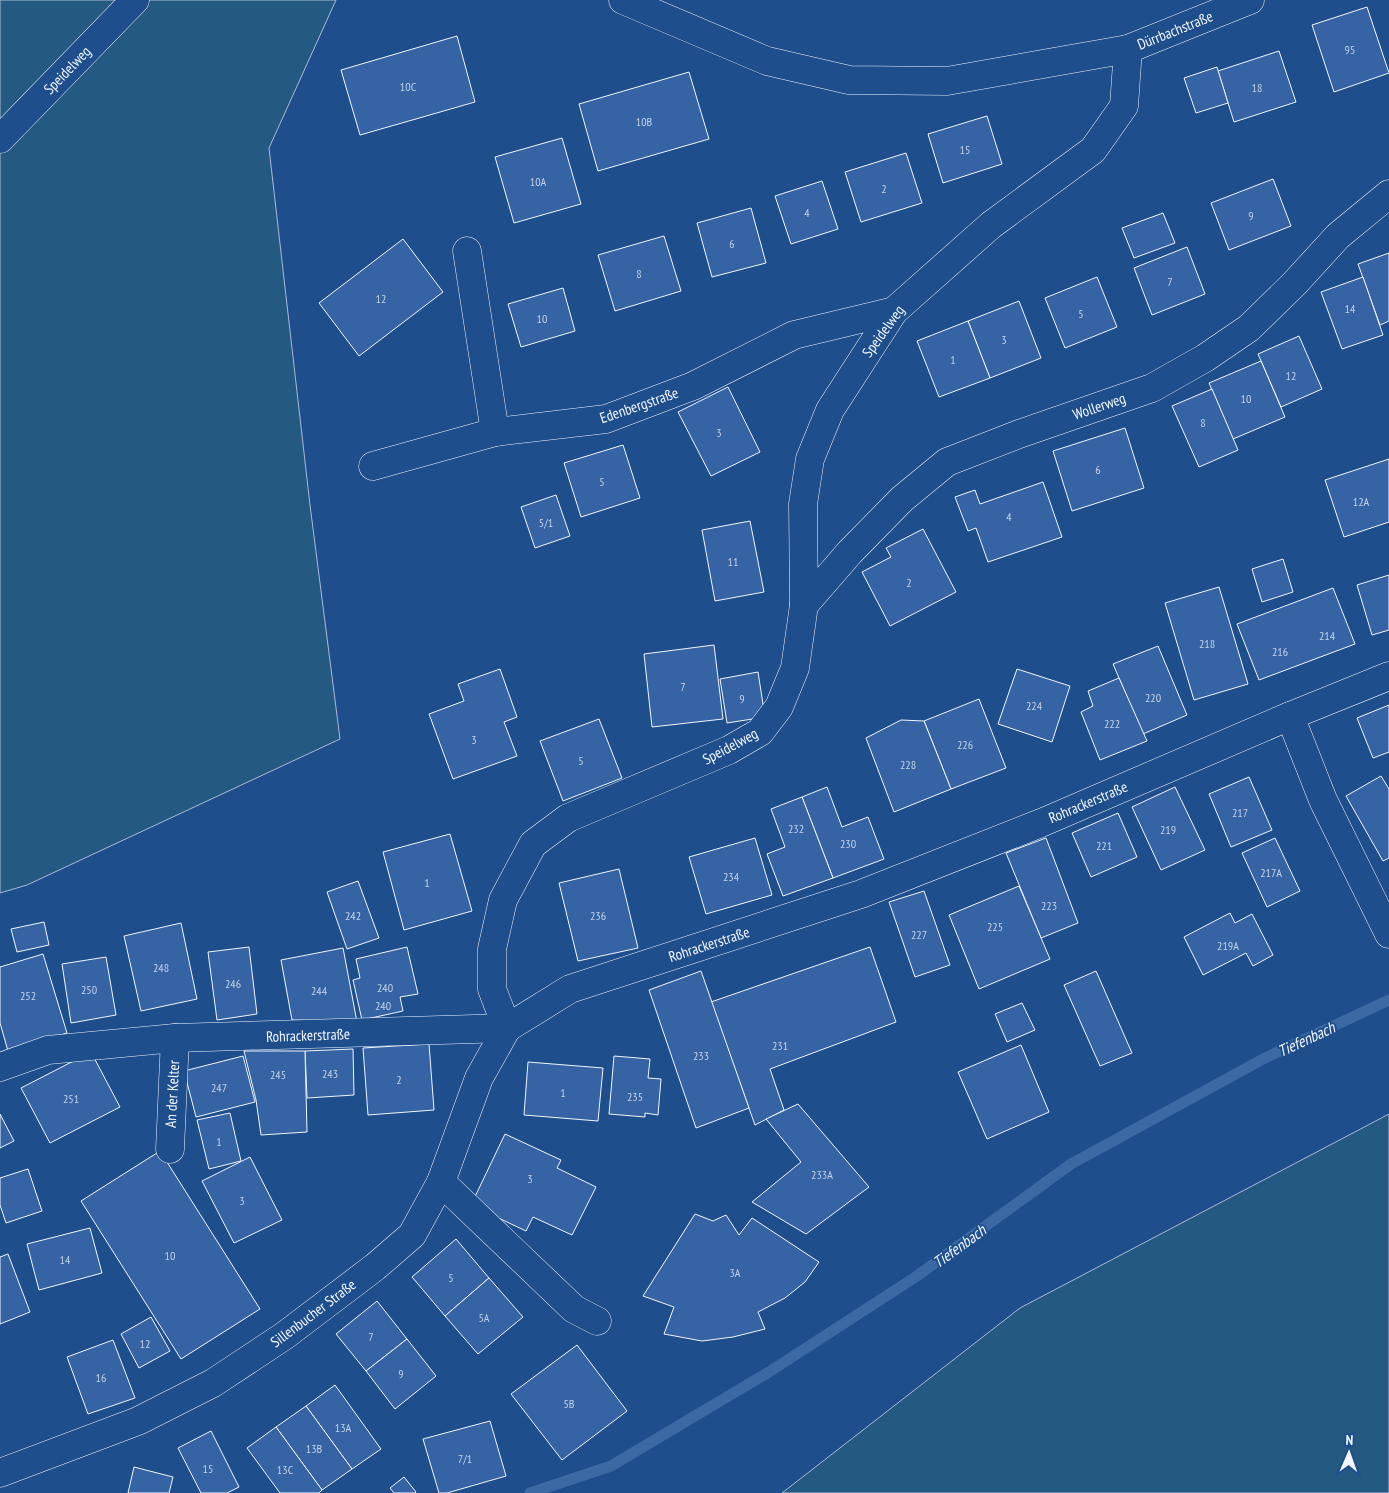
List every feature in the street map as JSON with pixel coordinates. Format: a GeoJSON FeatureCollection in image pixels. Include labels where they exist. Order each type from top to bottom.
{"type":"FeatureCollection","features":[{"type":"Feature","properties":{"kind":"street","name":"Speidelweg"},"geometry":{"type":"LineString","coordinates":[[0,139],[135,0]]}},
{"type":"Feature","properties":{"kind":"street"},"geometry":{"type":"LineString","coordinates":[[623,0],[766,61],[849,80],[947,81],[1128,49]]}},
{"type":"Feature","properties":{"kind":"street","name":"Dürrbachstraße"},"geometry":{"type":"LineString","coordinates":[[1128,49],[1250,0]]}},
{"type":"Feature","properties":{"kind":"street","name":"Speidelweg"},"geometry":{"type":"LineString","coordinates":[[507,1028],[492,989],[492,949],[503,900],[533,844],[568,818],[729,750],[760,732],[779,707],[795,668],[804,605],[803,504],[810,459],[830,410],[894,311],[991,225],[1093,150],[1124,106],[1128,49]]}},
{"type":"Feature","properties":{"kind":"street","name":"Wollerweg"},"geometry":{"type":"LineString","coordinates":[[804,605],[850,552],[896,505],[946,462],[1019,434],[1152,388],[1205,358],[1250,328],[1296,283],[1338,236],[1389,194]]}},
{"type":"Feature","properties":{"kind":"street"},"geometry":{"type":"LineString","coordinates":[[467,251],[495,432]]}},
{"type":"Feature","properties":{"kind":"street","name":"Edenbergstraße"},"geometry":{"type":"LineString","coordinates":[[373,466],[495,432],[606,419],[693,386],[794,335],[894,311]]}},
{"type":"Feature","properties":{"kind":"street","name":"Rohrackerstraße"},"geometry":{"type":"LineString","coordinates":[[0,1067],[48,1050],[175,1038],[507,1028],[570,989],[861,894],[1041,823],[1290,716],[1389,676]]}},
{"type":"Feature","properties":{"kind":"street"},"geometry":{"type":"LineString","coordinates":[[1290,716],[1324,800],[1389,934]]}},
{"type":"Feature","properties":{"kind":"street","name":"Sillenbucher Straße"},"geometry":{"type":"LineString","coordinates":[[0,1473],[138,1421],[214,1383],[375,1267],[412,1235],[441,1182],[479,1078],[507,1028]]}},
{"type":"Feature","properties":{"kind":"street","name":"An der Kelter"},"geometry":{"type":"LineString","coordinates":[[170,1149],[175,1038]]}},
{"type":"Feature","properties":{"kind":"street"},"geometry":{"type":"LineString","coordinates":[[441,1182],[574,1309],[597,1321]]}},
{"type":"Feature","properties":{"kind":"shaded area"},"geometry":{"type":"Polygon","coordinates":[[[0,0],[336,0],[269,148],[310,505],[340,739],[27,885],[0,893],[0,0]]]}},
{"type":"Feature","properties":{"kind":"shaded area"},"geometry":{"type":"Polygon","coordinates":[[[1389,1114],[1389,1493],[782,1493],[1020,1308],[1389,1114]]]}},
{"type":"Feature","properties":{"kind":"building"},"geometry":{"type":"Polygon","coordinates":[[[1367,7],[1389,73],[1334,92],[1312,25],[1367,7]]]}},
{"type":"Feature","properties":{"kind":"building"},"geometry":{"type":"Polygon","coordinates":[[[457,36],[475,102],[360,135],[341,70],[457,36]]]}},
{"type":"Feature","properties":{"kind":"building"},"geometry":{"type":"Polygon","coordinates":[[[1279,51],[1296,102],[1234,122],[1218,71],[1279,51]]]}},
{"type":"Feature","properties":{"kind":"building"},"geometry":{"type":"Polygon","coordinates":[[[1217,67],[1228,103],[1196,113],[1184,78],[1217,67]]]}},
{"type":"Feature","properties":{"kind":"building"},"geometry":{"type":"Polygon","coordinates":[[[689,72],[709,139],[598,171],[579,104],[689,72]]]}},
{"type":"Feature","properties":{"kind":"building"},"geometry":{"type":"Polygon","coordinates":[[[987,116],[1002,164],[943,183],[928,134],[987,116]]]}},
{"type":"Feature","properties":{"kind":"building"},"geometry":{"type":"Polygon","coordinates":[[[562,138],[581,204],[514,223],[495,157],[562,138]]]}},
{"type":"Feature","properties":{"kind":"building"},"geometry":{"type":"Polygon","coordinates":[[[906,153],[922,203],[861,222],[845,172],[906,153]]]}},
{"type":"Feature","properties":{"kind":"building"},"geometry":{"type":"Polygon","coordinates":[[[1273,179],[1291,226],[1229,250],[1211,203],[1273,179]]]}},
{"type":"Feature","properties":{"kind":"building"},"geometry":{"type":"Polygon","coordinates":[[[822,181],[838,229],[791,244],[775,196],[822,181]]]}},
{"type":"Feature","properties":{"kind":"building"},"geometry":{"type":"Polygon","coordinates":[[[751,208],[766,263],[712,277],[697,223],[751,208]]]}},
{"type":"Feature","properties":{"kind":"building"},"geometry":{"type":"Polygon","coordinates":[[[1163,213],[1175,243],[1134,258],[1122,228],[1163,213]]]}},
{"type":"Feature","properties":{"kind":"building"},"geometry":{"type":"Polygon","coordinates":[[[664,236],[681,291],[615,311],[598,255],[664,236]]]}},
{"type":"Feature","properties":{"kind":"building"},"geometry":{"type":"Polygon","coordinates":[[[403,239],[443,292],[359,356],[319,303],[403,239]]]}},
{"type":"Feature","properties":{"kind":"building"},"geometry":{"type":"Polygon","coordinates":[[[1187,247],[1205,294],[1152,315],[1134,268],[1187,247]]]}},
{"type":"Feature","properties":{"kind":"building"},"geometry":{"type":"Polygon","coordinates":[[[1389,253],[1389,321],[1380,325],[1358,264],[1389,253]]]}},
{"type":"Feature","properties":{"kind":"building"},"geometry":{"type":"Polygon","coordinates":[[[1097,277],[1117,327],[1065,348],[1045,298],[1097,277]]]}},
{"type":"Feature","properties":{"kind":"building"},"geometry":{"type":"Polygon","coordinates":[[[1363,277],[1383,335],[1342,349],[1321,292],[1363,277]]]}},
{"type":"Feature","properties":{"kind":"building"},"geometry":{"type":"Polygon","coordinates":[[[563,288],[575,331],[521,347],[508,304],[563,288]]]}},
{"type":"Feature","properties":{"kind":"building"},"geometry":{"type":"Polygon","coordinates":[[[1019,301],[1041,358],[990,378],[968,321],[1019,301]]]}},
{"type":"Feature","properties":{"kind":"building"},"geometry":{"type":"Polygon","coordinates":[[[968,321],[990,378],[939,397],[917,341],[968,321]]]}},
{"type":"Feature","properties":{"kind":"building"},"geometry":{"type":"Polygon","coordinates":[[[1299,336],[1322,389],[1281,407],[1258,354],[1299,336]]]}},
{"type":"Feature","properties":{"kind":"building"},"geometry":{"type":"Polygon","coordinates":[[[1261,361],[1285,417],[1233,439],[1209,383],[1261,361]]]}},
{"type":"Feature","properties":{"kind":"building"},"geometry":{"type":"Polygon","coordinates":[[[728,387],[760,452],[711,476],[678,412],[728,387]]]}},
{"type":"Feature","properties":{"kind":"building"},"geometry":{"type":"Polygon","coordinates":[[[1212,389],[1238,450],[1199,467],[1172,406],[1212,389]]]}},
{"type":"Feature","properties":{"kind":"building"},"geometry":{"type":"Polygon","coordinates":[[[1125,428],[1144,488],[1072,511],[1053,451],[1125,428]]]}},
{"type":"Feature","properties":{"kind":"building"},"geometry":{"type":"Polygon","coordinates":[[[623,445],[640,498],[581,517],[564,463],[623,445]]]}},
{"type":"Feature","properties":{"kind":"building"},"geometry":{"type":"Polygon","coordinates":[[[1389,459],[1389,522],[1344,537],[1325,480],[1389,459]]]}},
{"type":"Feature","properties":{"kind":"building"},"geometry":{"type":"Polygon","coordinates":[[[1043,482],[1062,537],[988,562],[976,528],[968,531],[955,497],[975,490],[980,504],[1043,482]]]}},
{"type":"Feature","properties":{"kind":"building"},"geometry":{"type":"Polygon","coordinates":[[[556,495],[570,536],[535,548],[521,507],[556,495]]]}},
{"type":"Feature","properties":{"kind":"building"},"geometry":{"type":"Polygon","coordinates":[[[750,521],[764,592],[715,601],[702,530],[750,521]]]}},
{"type":"Feature","properties":{"kind":"building"},"geometry":{"type":"Polygon","coordinates":[[[923,529],[956,592],[890,626],[862,572],[891,557],[886,548],[923,529]]]}},
{"type":"Feature","properties":{"kind":"building"},"geometry":{"type":"Polygon","coordinates":[[[1283,559],[1293,592],[1262,602],[1252,569],[1283,559]]]}},
{"type":"Feature","properties":{"kind":"building"},"geometry":{"type":"Polygon","coordinates":[[[1389,575],[1389,630],[1372,635],[1357,585],[1389,575]]]}},
{"type":"Feature","properties":{"kind":"building"},"geometry":{"type":"Polygon","coordinates":[[[1219,587],[1248,684],[1194,700],[1165,603],[1219,587]]]}},
{"type":"Feature","properties":{"kind":"building"},"geometry":{"type":"Polygon","coordinates":[[[1333,588],[1355,644],[1259,680],[1237,624],[1333,588]]]}},
{"type":"Feature","properties":{"kind":"building"},"geometry":{"type":"Polygon","coordinates":[[[714,645],[723,719],[652,727],[644,654],[714,645]]]}},
{"type":"Feature","properties":{"kind":"building"},"geometry":{"type":"Polygon","coordinates":[[[1158,646],[1187,715],[1143,734],[1113,664],[1158,646]]]}},
{"type":"Feature","properties":{"kind":"building"},"geometry":{"type":"Polygon","coordinates":[[[500,669],[517,717],[504,722],[517,756],[453,779],[429,714],[464,701],[458,684],[500,669]]]}},
{"type":"Feature","properties":{"kind":"building"},"geometry":{"type":"Polygon","coordinates":[[[1017,669],[1070,686],[1052,742],[998,724],[1017,669]]]}},
{"type":"Feature","properties":{"kind":"building"},"geometry":{"type":"Polygon","coordinates":[[[758,672],[765,717],[727,723],[720,679],[758,672]]]}},
{"type":"Feature","properties":{"kind":"building"},"geometry":{"type":"Polygon","coordinates":[[[1119,678],[1147,741],[1100,760],[1081,712],[1093,706],[1088,691],[1119,678]]]}},
{"type":"Feature","properties":{"kind":"building"},"geometry":{"type":"Polygon","coordinates":[[[979,699],[1006,768],[951,789],[924,721],[979,699]]]}},
{"type":"Feature","properties":{"kind":"building"},"geometry":{"type":"Polygon","coordinates":[[[1389,705],[1389,752],[1373,758],[1357,718],[1389,705]]]}},
{"type":"Feature","properties":{"kind":"building"},"geometry":{"type":"Polygon","coordinates":[[[599,719],[622,778],[563,801],[540,741],[599,719]]]}},
{"type":"Feature","properties":{"kind":"building"},"geometry":{"type":"Polygon","coordinates":[[[901,720],[924,721],[951,789],[894,812],[866,738],[901,720]]]}},
{"type":"Feature","properties":{"kind":"building"},"geometry":{"type":"Polygon","coordinates":[[[1381,776],[1389,789],[1389,858],[1383,861],[1346,796],[1381,776]]]}},
{"type":"Feature","properties":{"kind":"building"},"geometry":{"type":"Polygon","coordinates":[[[1249,777],[1272,830],[1231,847],[1209,794],[1249,777]]]}},
{"type":"Feature","properties":{"kind":"building"},"geometry":{"type":"Polygon","coordinates":[[[827,787],[842,827],[868,817],[884,859],[833,878],[802,797],[827,787]]]}},
{"type":"Feature","properties":{"kind":"building"},"geometry":{"type":"Polygon","coordinates":[[[1175,787],[1205,850],[1161,870],[1132,807],[1175,787]]]}},
{"type":"Feature","properties":{"kind":"building"},"geometry":{"type":"Polygon","coordinates":[[[802,797],[833,878],[783,896],[767,854],[785,847],[771,809],[802,797]]]}},
{"type":"Feature","properties":{"kind":"building"},"geometry":{"type":"Polygon","coordinates":[[[1118,813],[1137,857],[1091,877],[1072,833],[1118,813]]]}},
{"type":"Feature","properties":{"kind":"building"},"geometry":{"type":"Polygon","coordinates":[[[450,834],[472,911],[404,930],[383,852],[450,834]]]}},
{"type":"Feature","properties":{"kind":"building"},"geometry":{"type":"Polygon","coordinates":[[[755,838],[772,895],[706,914],[689,857],[755,838]]]}},
{"type":"Feature","properties":{"kind":"building"},"geometry":{"type":"Polygon","coordinates":[[[1046,838],[1078,923],[1041,938],[1006,853],[1046,838]]]}},
{"type":"Feature","properties":{"kind":"building"},"geometry":{"type":"Polygon","coordinates":[[[1275,838],[1300,891],[1267,907],[1242,853],[1275,838]]]}},
{"type":"Feature","properties":{"kind":"building"},"geometry":{"type":"Polygon","coordinates":[[[619,869],[638,948],[578,961],[559,883],[619,869]]]}},
{"type":"Feature","properties":{"kind":"building"},"geometry":{"type":"Polygon","coordinates":[[[358,881],[379,938],[347,949],[327,892],[358,881]]]}},
{"type":"Feature","properties":{"kind":"building"},"geometry":{"type":"Polygon","coordinates":[[[1019,886],[1050,959],[979,989],[949,915],[1019,886]]]}},
{"type":"Feature","properties":{"kind":"building"},"geometry":{"type":"Polygon","coordinates":[[[924,891],[950,965],[915,977],[889,902],[924,891]]]}},
{"type":"Feature","properties":{"kind":"building"},"geometry":{"type":"Polygon","coordinates":[[[1230,913],[1235,923],[1252,914],[1273,955],[1253,966],[1246,953],[1203,975],[1184,937],[1230,913]]]}},
{"type":"Feature","properties":{"kind":"building"},"geometry":{"type":"Polygon","coordinates":[[[44,922],[49,945],[17,952],[11,929],[44,922]]]}},
{"type":"Feature","properties":{"kind":"building"},"geometry":{"type":"Polygon","coordinates":[[[181,923],[197,999],[141,1011],[124,936],[181,923]]]}},
{"type":"Feature","properties":{"kind":"building"},"geometry":{"type":"Polygon","coordinates":[[[249,947],[257,1014],[217,1020],[208,952],[249,947]]]}},
{"type":"Feature","properties":{"kind":"building"},"geometry":{"type":"Polygon","coordinates":[[[407,947],[418,994],[400,997],[403,1011],[362,1020],[353,980],[360,978],[356,959],[407,947]]]}},
{"type":"Feature","properties":{"kind":"building"},"geometry":{"type":"Polygon","coordinates":[[[870,947],[896,1022],[770,1069],[784,1110],[755,1125],[711,1002],[870,947]]]}},
{"type":"Feature","properties":{"kind":"building"},"geometry":{"type":"Polygon","coordinates":[[[343,948],[357,1022],[292,1020],[281,960],[343,948]]]}},
{"type":"Feature","properties":{"kind":"building"},"geometry":{"type":"Polygon","coordinates":[[[43,954],[67,1033],[8,1051],[0,1023],[0,967],[43,954]]]}},
{"type":"Feature","properties":{"kind":"building"},"geometry":{"type":"Polygon","coordinates":[[[106,957],[116,1015],[71,1023],[62,964],[106,957]]]}},
{"type":"Feature","properties":{"kind":"building"},"geometry":{"type":"Polygon","coordinates":[[[701,971],[749,1108],[696,1128],[649,990],[701,971]]]}},
{"type":"Feature","properties":{"kind":"building"},"geometry":{"type":"Polygon","coordinates":[[[1096,971],[1132,1053],[1100,1066],[1064,985],[1096,971]]]}},
{"type":"Feature","properties":{"kind":"building"},"geometry":{"type":"Polygon","coordinates":[[[1022,1003],[1035,1030],[1007,1042],[995,1014],[1022,1003]]]}},
{"type":"Feature","properties":{"kind":"building"},"geometry":{"type":"Polygon","coordinates":[[[429,1044],[434,1110],[368,1115],[363,1048],[429,1044]]]}},
{"type":"Feature","properties":{"kind":"building"},"geometry":{"type":"Polygon","coordinates":[[[1021,1045],[1049,1112],[987,1139],[958,1072],[1021,1045]]]}},
{"type":"Feature","properties":{"kind":"building"},"geometry":{"type":"Polygon","coordinates":[[[353,1049],[354,1095],[307,1098],[305,1051],[353,1049]]]}},
{"type":"Feature","properties":{"kind":"building"},"geometry":{"type":"Polygon","coordinates":[[[244,1051],[305,1051],[307,1132],[261,1135],[256,1100],[244,1051]]]}},
{"type":"Feature","properties":{"kind":"building"},"geometry":{"type":"Polygon","coordinates":[[[91,1052],[120,1107],[50,1143],[21,1088],[91,1052]]]}},
{"type":"Feature","properties":{"kind":"building"},"geometry":{"type":"Polygon","coordinates":[[[243,1056],[255,1102],[196,1117],[184,1071],[243,1056]]]}},
{"type":"Feature","properties":{"kind":"building"},"geometry":{"type":"Polygon","coordinates":[[[614,1056],[650,1059],[648,1078],[661,1079],[658,1115],[645,1113],[645,1117],[609,1114],[614,1056]]]}},
{"type":"Feature","properties":{"kind":"building"},"geometry":{"type":"Polygon","coordinates":[[[528,1062],[603,1068],[598,1121],[524,1115],[528,1062]]]}},
{"type":"Feature","properties":{"kind":"building"},"geometry":{"type":"Polygon","coordinates":[[[798,1104],[869,1187],[806,1234],[752,1202],[801,1162],[766,1119],[798,1104]]]}},
{"type":"Feature","properties":{"kind":"building"},"geometry":{"type":"Polygon","coordinates":[[[230,1113],[241,1161],[209,1169],[197,1120],[230,1113]]]}},
{"type":"Feature","properties":{"kind":"building"},"geometry":{"type":"Polygon","coordinates":[[[0,1114],[14,1141],[0,1148],[0,1114]]]}},
{"type":"Feature","properties":{"kind":"building"},"geometry":{"type":"Polygon","coordinates":[[[505,1134],[561,1160],[557,1168],[596,1187],[572,1235],[533,1217],[526,1231],[471,1205],[505,1134]]]}},
{"type":"Feature","properties":{"kind":"building"},"geometry":{"type":"Polygon","coordinates":[[[160,1151],[260,1309],[181,1359],[81,1201],[160,1151]]]}},
{"type":"Feature","properties":{"kind":"building"},"geometry":{"type":"Polygon","coordinates":[[[250,1157],[282,1220],[234,1243],[202,1181],[250,1157]]]}},
{"type":"Feature","properties":{"kind":"building"},"geometry":{"type":"Polygon","coordinates":[[[28,1169],[42,1211],[6,1223],[0,1205],[0,1178],[28,1169]]]}},
{"type":"Feature","properties":{"kind":"building"},"geometry":{"type":"Polygon","coordinates":[[[695,1214],[713,1221],[726,1215],[739,1235],[752,1218],[819,1262],[805,1282],[785,1298],[758,1312],[765,1329],[733,1337],[702,1341],[664,1334],[674,1307],[643,1296],[695,1214]]]}},
{"type":"Feature","properties":{"kind":"building"},"geometry":{"type":"Polygon","coordinates":[[[90,1228],[102,1273],[39,1290],[27,1244],[90,1228]]]}},
{"type":"Feature","properties":{"kind":"building"},"geometry":{"type":"Polygon","coordinates":[[[456,1239],[489,1278],[445,1316],[412,1277],[456,1239]]]}},
{"type":"Feature","properties":{"kind":"building"},"geometry":{"type":"Polygon","coordinates":[[[8,1254],[30,1312],[0,1324],[0,1257],[8,1254]]]}},
{"type":"Feature","properties":{"kind":"building"},"geometry":{"type":"Polygon","coordinates":[[[489,1278],[523,1317],[478,1354],[445,1316],[489,1278]]]}},
{"type":"Feature","properties":{"kind":"building"},"geometry":{"type":"Polygon","coordinates":[[[377,1301],[407,1339],[366,1371],[336,1334],[377,1301]]]}},
{"type":"Feature","properties":{"kind":"building"},"geometry":{"type":"Polygon","coordinates":[[[151,1317],[170,1351],[139,1368],[121,1334],[151,1317]]]}},
{"type":"Feature","properties":{"kind":"building"},"geometry":{"type":"Polygon","coordinates":[[[407,1339],[436,1376],[395,1409],[366,1371],[407,1339]]]}},
{"type":"Feature","properties":{"kind":"building"},"geometry":{"type":"Polygon","coordinates":[[[113,1340],[135,1398],[88,1414],[67,1357],[113,1340]]]}},
{"type":"Feature","properties":{"kind":"building"},"geometry":{"type":"Polygon","coordinates":[[[577,1345],[627,1411],[562,1460],[511,1394],[577,1345]]]}},
{"type":"Feature","properties":{"kind":"building"},"geometry":{"type":"Polygon","coordinates":[[[335,1385],[381,1449],[352,1469],[306,1406],[335,1385]]]}},
{"type":"Feature","properties":{"kind":"building"},"geometry":{"type":"Polygon","coordinates":[[[306,1406],[352,1469],[322,1490],[276,1427],[306,1406]]]}},
{"type":"Feature","properties":{"kind":"building"},"geometry":{"type":"Polygon","coordinates":[[[490,1421],[506,1476],[447,1493],[439,1493],[423,1439],[490,1421]]]}},
{"type":"Feature","properties":{"kind":"building"},"geometry":{"type":"Polygon","coordinates":[[[276,1427],[322,1490],[319,1493],[280,1493],[247,1448],[276,1427]]]}},
{"type":"Feature","properties":{"kind":"building"},"geometry":{"type":"Polygon","coordinates":[[[211,1431],[239,1487],[227,1493],[201,1493],[178,1448],[211,1431]]]}},
{"type":"Feature","properties":{"kind":"building"},"geometry":{"type":"Polygon","coordinates":[[[134,1467],[173,1477],[169,1493],[128,1493],[134,1467]]]}},
{"type":"Feature","properties":{"kind":"building"},"geometry":{"type":"Polygon","coordinates":[[[404,1477],[415,1493],[394,1493],[390,1488],[404,1477]]]}},
{"type":"Feature","properties":{"kind":"waterway","name":"Tiefenbach"},"geometry":{"type":"LineString","coordinates":[[530,1493],[611,1466],[769,1372],[917,1276],[1071,1164],[1265,1058],[1389,1000]]}}]}
